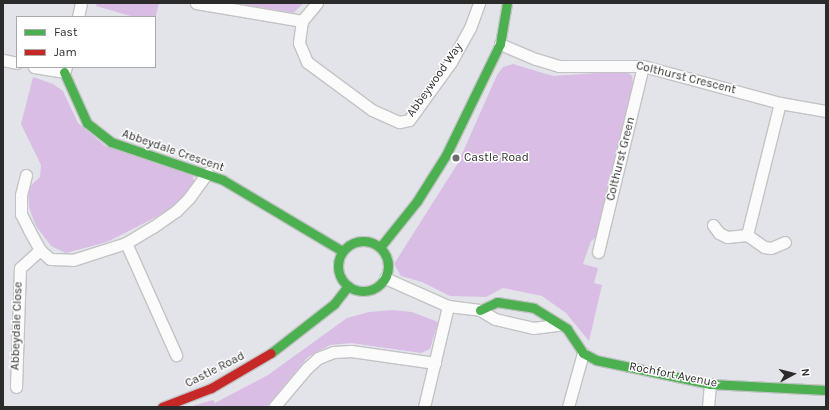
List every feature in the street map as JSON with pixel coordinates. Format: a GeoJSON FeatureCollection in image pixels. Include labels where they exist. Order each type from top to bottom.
{"type":"FeatureCollection","features":[{"type":"Feature","properties":{"kind":"street"},"geometry":{"type":"LineString","coordinates":[[78,16],[81,3]]}},
{"type":"Feature","properties":{"kind":"street"},"geometry":{"type":"LineString","coordinates":[[196,3],[302,21],[317,3]]}},
{"type":"Feature","properties":{"kind":"street","name":"Abbeywood Way"},"geometry":{"type":"LineString","coordinates":[[302,21],[299,43],[307,62],[372,110],[399,122],[409,120],[451,62],[470,28],[479,3]]}},
{"type":"Feature","properties":{"kind":"street"},"geometry":{"type":"LineString","coordinates":[[381,246],[417,201],[446,155],[500,44],[507,3]]}},
{"type":"Feature","properties":{"kind":"street","name":"Colthurst Crescent"},"geometry":{"type":"LineString","coordinates":[[500,44],[536,59],[559,66],[643,66],[780,103],[826,110]]}},
{"type":"Feature","properties":{"kind":"street"},"geometry":{"type":"LineString","coordinates":[[3,60],[16,63]]}},
{"type":"Feature","properties":{"kind":"street","name":"Colthurst Green"},"geometry":{"type":"LineString","coordinates":[[598,252],[643,66]]}},
{"type":"Feature","properties":{"kind":"street"},"geometry":{"type":"LineString","coordinates":[[44,68],[65,70]]}},
{"type":"Feature","properties":{"kind":"street","name":"Abbeydale Crescent"},"geometry":{"type":"LineString","coordinates":[[65,70],[87,123],[111,142],[207,173],[223,180],[342,251]]}},
{"type":"Feature","properties":{"kind":"street"},"geometry":{"type":"LineString","coordinates":[[747,235],[780,103]]}},
{"type":"Feature","properties":{"kind":"street"},"geometry":{"type":"LineString","coordinates":[[26,175],[20,214],[40,250],[50,259],[73,260],[126,243],[176,211],[190,198],[207,173]]}},
{"type":"Feature","properties":{"kind":"street"},"geometry":{"type":"LineString","coordinates":[[712,225],[719,233],[727,238],[747,235],[764,247],[771,248],[785,242]]}},
{"type":"Feature","properties":{"kind":"street"},"geometry":{"type":"LineString","coordinates":[[359,241],[381,246],[388,264],[386,278],[375,289],[368,291],[360,292],[348,286],[338,273],[338,265],[342,251],[348,245],[359,241]]}},
{"type":"Feature","properties":{"kind":"street"},"geometry":{"type":"LineString","coordinates":[[126,243],[176,355]]}},
{"type":"Feature","properties":{"kind":"street","name":"Abbeydale Close"},"geometry":{"type":"LineString","coordinates":[[16,387],[20,268],[40,250]]}},
{"type":"Feature","properties":{"kind":"street"},"geometry":{"type":"LineString","coordinates":[[386,278],[448,306],[480,310],[495,319],[533,328],[560,325]]}},
{"type":"Feature","properties":{"kind":"street","name":"Castle Road"},"geometry":{"type":"LineString","coordinates":[[162,407],[211,388],[279,349],[334,304],[348,286]]}},
{"type":"Feature","properties":{"kind":"street"},"geometry":{"type":"LineString","coordinates":[[480,310],[497,302],[534,308],[567,329],[583,353],[568,407]]}},
{"type":"Feature","properties":{"kind":"street"},"geometry":{"type":"LineString","coordinates":[[424,407],[448,306]]}},
{"type":"Feature","properties":{"kind":"street"},"geometry":{"type":"LineString","coordinates":[[274,407],[307,368],[318,358],[334,352],[351,351],[434,363]]}},
{"type":"Feature","properties":{"kind":"street","name":"Rochfort Avenue"},"geometry":{"type":"LineString","coordinates":[[583,353],[596,360],[710,384],[826,390]]}},
{"type":"Feature","properties":{"kind":"street"},"geometry":{"type":"LineString","coordinates":[[708,407],[710,384]]}},
{"type":"Feature","properties":{"kind":"shaded area"},"geometry":{"type":"Polygon","coordinates":[[[97,3],[159,3],[156,16],[131,16],[96,6],[97,3]]]}},
{"type":"Feature","properties":{"kind":"shaded area"},"geometry":{"type":"Polygon","coordinates":[[[235,3],[304,3],[293,13],[235,3]]]}},
{"type":"Feature","properties":{"kind":"shaded area"},"geometry":{"type":"Polygon","coordinates":[[[513,64],[553,76],[626,71],[632,76],[633,84],[597,237],[591,241],[583,264],[598,268],[594,283],[602,285],[589,341],[566,313],[542,296],[503,288],[486,297],[450,296],[422,282],[401,276],[394,264],[458,163],[497,75],[503,67],[513,64]]]}},
{"type":"Feature","properties":{"kind":"shaded area"},"geometry":{"type":"Polygon","coordinates":[[[33,77],[53,84],[63,91],[78,123],[105,146],[191,171],[195,184],[168,211],[107,242],[66,253],[51,246],[36,226],[29,208],[28,188],[40,177],[41,165],[21,124],[33,77]]]}},
{"type":"Feature","properties":{"kind":"shaded area"},"geometry":{"type":"Polygon","coordinates":[[[393,310],[412,312],[438,322],[430,349],[421,353],[351,343],[330,345],[308,357],[266,407],[189,407],[213,400],[215,403],[268,375],[347,318],[369,312],[393,310]]]}},
{"type":"Feature","properties":{"kind":"traffic: fast"},"geometry":{"type":"LineString","coordinates":[[381,246],[417,201],[446,155],[500,44],[507,3]]}},
{"type":"Feature","properties":{"kind":"traffic: fast"},"geometry":{"type":"LineString","coordinates":[[64,72],[87,123],[111,142],[223,180],[342,251]]}},
{"type":"Feature","properties":{"kind":"traffic: fast"},"geometry":{"type":"LineString","coordinates":[[358,241],[368,241],[381,248],[388,261],[388,266],[388,271],[381,284],[368,291],[358,291],[349,287],[342,280],[338,271],[338,261],[342,252],[349,245],[358,241]]}},
{"type":"Feature","properties":{"kind":"traffic: fast"},"geometry":{"type":"LineString","coordinates":[[271,353],[334,304],[348,286]]}},
{"type":"Feature","properties":{"kind":"traffic: fast"},"geometry":{"type":"LineString","coordinates":[[480,310],[497,302],[534,308],[567,329],[583,353],[596,360],[710,384],[826,390]]}},
{"type":"Feature","properties":{"kind":"traffic: jam"},"geometry":{"type":"LineString","coordinates":[[162,407],[211,388],[271,353]]}},
{"type":"Feature","properties":{"kind":"place","name":"Castle Road"},"geometry":{"type":"Point","coordinates":[456,158]}}]}
